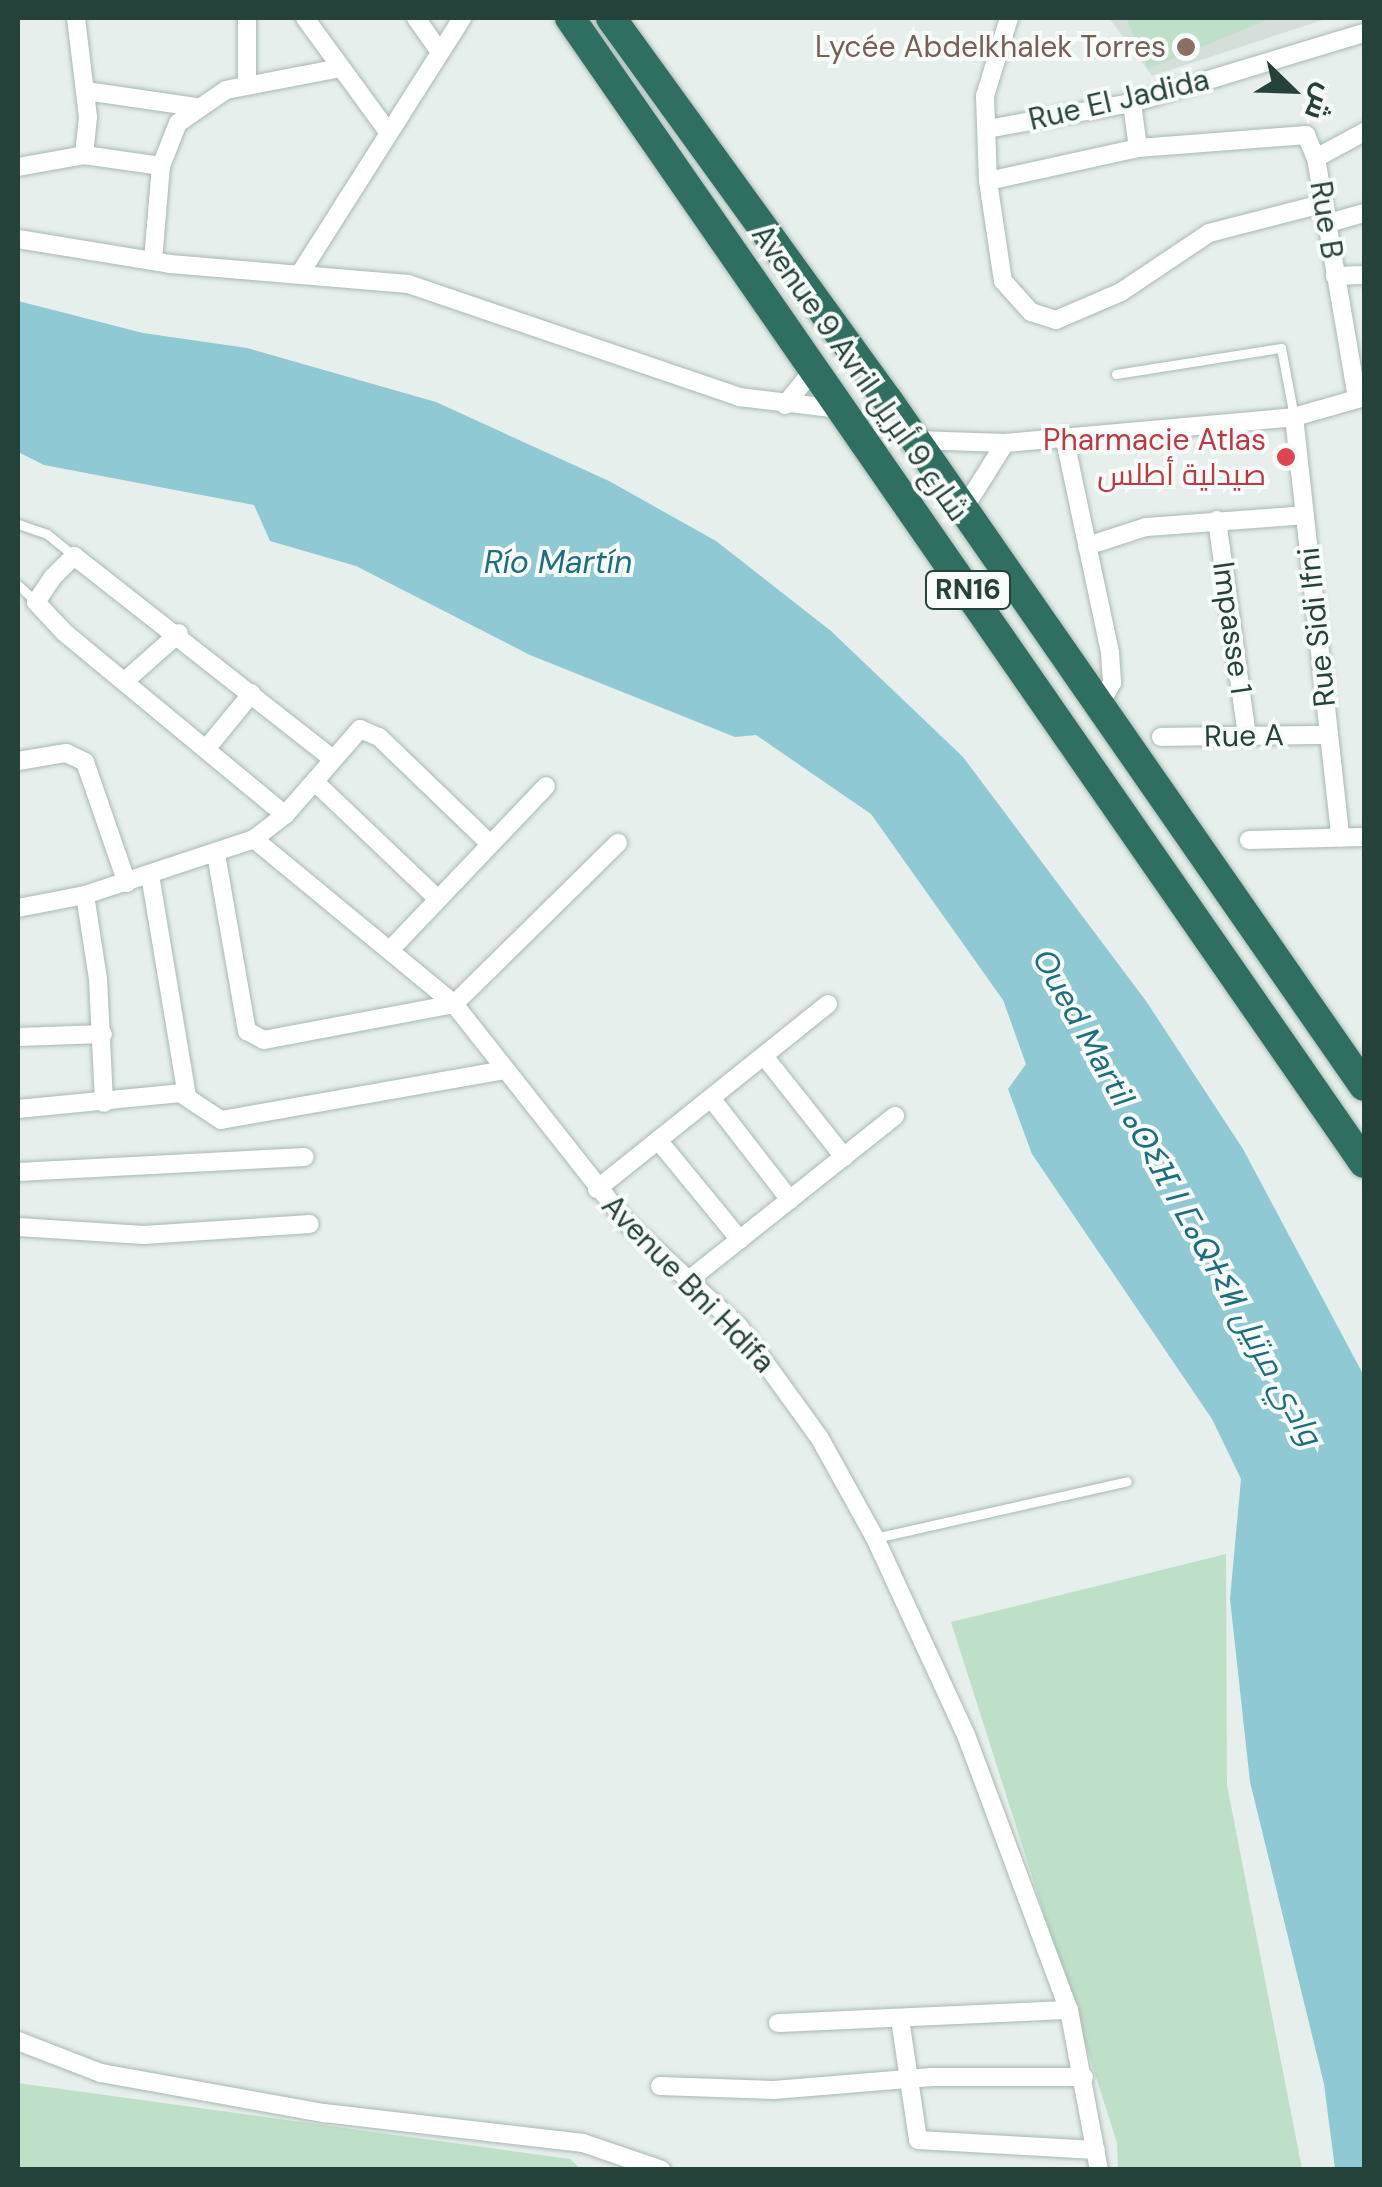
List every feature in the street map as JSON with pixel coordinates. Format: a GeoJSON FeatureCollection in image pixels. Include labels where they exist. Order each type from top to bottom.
{"type":"FeatureCollection","features":[{"type":"Feature","properties":{"kind":"highway","name":"Avenue 9 Avril شارع 9 أبريل"},"geometry":{"type":"LineString","coordinates":[[570,18],[1364,1163]]}},
{"type":"Feature","properties":{"kind":"highway","name":"Avenue 9 Avril شارع 9 أبريل"},"geometry":{"type":"LineString","coordinates":[[612,18],[916,440],[1364,1086]]}},
{"type":"Feature","properties":{"kind":"street"},"geometry":{"type":"LineString","coordinates":[[76,18],[86,90],[84,155]]}},
{"type":"Feature","properties":{"kind":"street"},"geometry":{"type":"LineString","coordinates":[[247,18],[247,84]]}},
{"type":"Feature","properties":{"kind":"street"},"geometry":{"type":"LineString","coordinates":[[304,18],[388,132]]}},
{"type":"Feature","properties":{"kind":"street"},"geometry":{"type":"LineString","coordinates":[[416,18],[440,52]]}},
{"type":"Feature","properties":{"kind":"street"},"geometry":{"type":"LineString","coordinates":[[301,272],[462,18]]}},
{"type":"Feature","properties":{"kind":"street"},"geometry":{"type":"LineString","coordinates":[[1009,18],[985,96],[988,181],[1003,281],[1031,312],[1056,320],[1122,292],[1209,233],[1322,204]]}},
{"type":"Feature","properties":{"kind":"street","name":"Rue El Jadida"},"geometry":{"type":"LineString","coordinates":[[987,129],[1132,102],[1364,34]]}},
{"type":"Feature","properties":{"kind":"street"},"geometry":{"type":"LineString","coordinates":[[153,261],[161,166],[178,123],[196,107],[247,84],[340,68]]}},
{"type":"Feature","properties":{"kind":"street"},"geometry":{"type":"LineString","coordinates":[[86,90],[196,107]]}},
{"type":"Feature","properties":{"kind":"street"},"geometry":{"type":"LineString","coordinates":[[1132,102],[1138,148]]}},
{"type":"Feature","properties":{"kind":"street"},"geometry":{"type":"LineString","coordinates":[[988,181],[1138,148],[1300,132],[1316,158],[1364,132]]}},
{"type":"Feature","properties":{"kind":"street"},"geometry":{"type":"LineString","coordinates":[[18,167],[84,155],[161,166]]}},
{"type":"Feature","properties":{"kind":"street","name":"Rue B"},"geometry":{"type":"LineString","coordinates":[[1316,158],[1335,276],[1361,398]]}},
{"type":"Feature","properties":{"kind":"street"},"geometry":{"type":"LineString","coordinates":[[1326,224],[1364,213]]}},
{"type":"Feature","properties":{"kind":"street"},"geometry":{"type":"LineString","coordinates":[[18,239],[153,261],[357,275],[462,298],[739,397],[840,408]]}},
{"type":"Feature","properties":{"kind":"street"},"geometry":{"type":"LineString","coordinates":[[1335,276],[1364,275]]}},
{"type":"Feature","properties":{"kind":"street"},"geometry":{"type":"LineString","coordinates":[[785,405],[813,370]]}},
{"type":"Feature","properties":{"kind":"street"},"geometry":{"type":"LineString","coordinates":[[916,440],[1006,444],[1294,417],[1361,398]]}},
{"type":"Feature","properties":{"kind":"street","name":"Rue Sidi Ifni"},"geometry":{"type":"LineString","coordinates":[[1294,417],[1340,837]]}},
{"type":"Feature","properties":{"kind":"street"},"geometry":{"type":"LineString","coordinates":[[1064,436],[1112,674],[1098,707]]}},
{"type":"Feature","properties":{"kind":"street"},"geometry":{"type":"LineString","coordinates":[[963,510],[1006,444]]}},
{"type":"Feature","properties":{"kind":"street"},"geometry":{"type":"LineString","coordinates":[[1087,546],[1146,527],[1305,516]]}},
{"type":"Feature","properties":{"kind":"street","name":"Impasse 1"},"geometry":{"type":"LineString","coordinates":[[1217,520],[1247,735]]}},
{"type":"Feature","properties":{"kind":"street"},"geometry":{"type":"LineString","coordinates":[[285,815],[36,602],[74,556],[179,633],[333,760]]}},
{"type":"Feature","properties":{"kind":"street"},"geometry":{"type":"LineString","coordinates":[[125,681],[179,633]]}},
{"type":"Feature","properties":{"kind":"street"},"geometry":{"type":"LineString","coordinates":[[206,750],[252,693]]}},
{"type":"Feature","properties":{"kind":"street"},"geometry":{"type":"LineString","coordinates":[[18,908],[85,895],[254,839],[285,815],[354,732],[372,732],[490,844]]}},
{"type":"Feature","properties":{"kind":"street","name":"Rue A"},"geometry":{"type":"LineString","coordinates":[[1161,737],[1328,735]]}},
{"type":"Feature","properties":{"kind":"street"},"geometry":{"type":"LineString","coordinates":[[18,761],[66,753],[85,762],[126,883]]}},
{"type":"Feature","properties":{"kind":"street"},"geometry":{"type":"LineString","coordinates":[[315,782],[438,899]]}},
{"type":"Feature","properties":{"kind":"street"},"geometry":{"type":"LineString","coordinates":[[390,950],[546,786]]}},
{"type":"Feature","properties":{"kind":"street"},"geometry":{"type":"LineString","coordinates":[[1249,840],[1364,837]]}},
{"type":"Feature","properties":{"kind":"street","name":"Avenue Bni Hdifa"},"geometry":{"type":"LineString","coordinates":[[254,839],[454,1004],[597,1189],[690,1279],[778,1378],[875,1538],[966,1736],[1068,2010],[1099,2170]]}},
{"type":"Feature","properties":{"kind":"street"},"geometry":{"type":"LineString","coordinates":[[216,854],[250,1036],[264,1040],[454,1004],[618,843]]}},
{"type":"Feature","properties":{"kind":"street"},"geometry":{"type":"LineString","coordinates":[[150,875],[187,1095],[205,1115],[221,1120],[506,1070]]}},
{"type":"Feature","properties":{"kind":"street"},"geometry":{"type":"LineString","coordinates":[[85,895],[103,1034],[104,1103]]}},
{"type":"Feature","properties":{"kind":"street"},"geometry":{"type":"LineString","coordinates":[[597,1189],[828,1004]]}},
{"type":"Feature","properties":{"kind":"street"},"geometry":{"type":"LineString","coordinates":[[18,1037],[103,1034]]}},
{"type":"Feature","properties":{"kind":"street"},"geometry":{"type":"LineString","coordinates":[[764,1056],[844,1157]]}},
{"type":"Feature","properties":{"kind":"street"},"geometry":{"type":"LineString","coordinates":[[18,1109],[187,1095]]}},
{"type":"Feature","properties":{"kind":"street"},"geometry":{"type":"LineString","coordinates":[[711,1098],[790,1200]]}},
{"type":"Feature","properties":{"kind":"street"},"geometry":{"type":"LineString","coordinates":[[690,1279],[895,1116]]}},
{"type":"Feature","properties":{"kind":"street"},"geometry":{"type":"LineString","coordinates":[[658,1140],[740,1240]]}},
{"type":"Feature","properties":{"kind":"street"},"geometry":{"type":"LineString","coordinates":[[18,1172],[306,1157]]}},
{"type":"Feature","properties":{"kind":"street"},"geometry":{"type":"LineString","coordinates":[[18,1227],[144,1235],[310,1224]]}},
{"type":"Feature","properties":{"kind":"street"},"geometry":{"type":"LineString","coordinates":[[778,2023],[1068,2010]]}},
{"type":"Feature","properties":{"kind":"street"},"geometry":{"type":"LineString","coordinates":[[900,2018],[905,2080],[918,2140],[1096,2150]]}},
{"type":"Feature","properties":{"kind":"street"},"geometry":{"type":"LineString","coordinates":[[18,2041],[101,2073],[324,2113],[552,2137],[662,2170]]}},
{"type":"Feature","properties":{"kind":"street"},"geometry":{"type":"LineString","coordinates":[[660,2086],[774,2090],[905,2080],[1084,2078]]}},
{"type":"Feature","properties":{"kind":"lane"},"geometry":{"type":"LineString","coordinates":[[1116,374],[1281,348],[1294,417]]}},
{"type":"Feature","properties":{"kind":"lane"},"geometry":{"type":"LineString","coordinates":[[18,524],[46,534],[74,556]]}},
{"type":"Feature","properties":{"kind":"lane"},"geometry":{"type":"LineString","coordinates":[[18,584],[36,602]]}},
{"type":"Feature","properties":{"kind":"lane"},"geometry":{"type":"LineString","coordinates":[[875,1538],[1127,1482]]}},
{"type":"Feature","properties":{"kind":"shaded area","name":"Lycée Abdelkhalek Torres"},"geometry":{"type":"Polygon","coordinates":[[[1109,18],[1329,18],[1152,76],[1109,18]]]}},
{"type":"Feature","properties":{"kind":"green space"},"geometry":{"type":"Polygon","coordinates":[[[1126,18],[1272,18],[1148,69],[1126,18]]]}},
{"type":"Feature","properties":{"kind":"green space"},"geometry":{"type":"Polygon","coordinates":[[[1226,1554],[1227,1785],[1302,2169],[1118,2169],[1117,2143],[951,1622],[1226,1554]]]}},
{"type":"Feature","properties":{"kind":"green space"},"geometry":{"type":"Polygon","coordinates":[[[18,2083],[570,2159],[581,2169],[18,2169],[18,2083]]]}},
{"type":"Feature","properties":{"kind":"water","name":"Río Martín"},"geometry":{"type":"Polygon","coordinates":[[[18,301],[143,333],[247,348],[436,402],[609,481],[716,541],[831,631],[963,757],[1146,1001],[1243,1149],[1364,1376],[1364,2169],[1335,2169],[1324,2084],[1250,1782],[1230,1599],[1241,1479],[1212,1419],[1032,1154],[1008,1089],[1026,1064],[1003,1000],[871,814],[756,735],[735,737],[530,655],[356,566],[270,541],[254,505],[44,465],[18,452],[18,301]]]}},
{"type":"Feature","properties":{"kind":"place","name":"Lycée Abdelkhalek Torres"},"geometry":{"type":"Point","coordinates":[1186,47]}},
{"type":"Feature","properties":{"kind":"place","name":"Pharmacie Atlas صيدلية أطلس"},"geometry":{"type":"Point","coordinates":[1286,457]}},
{"type":"Feature","properties":{"kind":"water label","name":"Oued Martil ⴰⵙⵉⴼ ⵏ ⵎⴰⵕⵜⵉⵍ وادي مرتيل"},"geometry":{"type":"Point","coordinates":[1177,1197]}}]}
